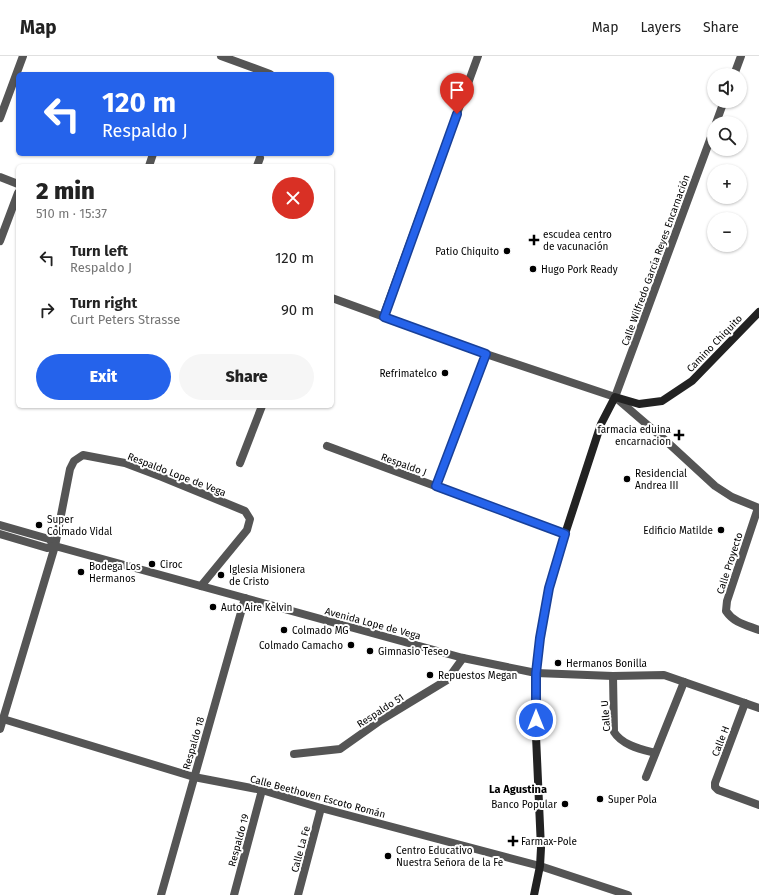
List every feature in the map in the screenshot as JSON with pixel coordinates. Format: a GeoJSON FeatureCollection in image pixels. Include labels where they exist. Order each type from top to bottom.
{"type":"FeatureCollection","features":[{"type":"Feature","properties":{"kind":"main road","name":"Camino Chiquito"},"geometry":{"type":"LineString","coordinates":[[616,397],[639,404],[662,401],[692,380],[759,312]]}},
{"type":"Feature","properties":{"kind":"main road"},"geometry":{"type":"LineString","coordinates":[[534,895],[540,866],[541,848],[536,736],[536,673],[549,588],[601,424],[616,397]]}},
{"type":"Feature","properties":{"kind":"street"},"geometry":{"type":"LineString","coordinates":[[17,72],[23,56]]}},
{"type":"Feature","properties":{"kind":"street"},"geometry":{"type":"LineString","coordinates":[[221,56],[265,72]]}},
{"type":"Feature","properties":{"kind":"street"},"geometry":{"type":"LineString","coordinates":[[384,317],[478,56]]}},
{"type":"Feature","properties":{"kind":"street"},"geometry":{"type":"LineString","coordinates":[[737,68],[741,56]]}},
{"type":"Feature","properties":{"kind":"street"},"geometry":{"type":"LineString","coordinates":[[0,118],[16,75]]}},
{"type":"Feature","properties":{"kind":"street","name":"Calle Wilfredo García Reyes Encarnación"},"geometry":{"type":"LineString","coordinates":[[616,397],[707,149]]}},
{"type":"Feature","properties":{"kind":"street"},"geometry":{"type":"LineString","coordinates":[[0,177],[16,183]]}},
{"type":"Feature","properties":{"kind":"street"},"geometry":{"type":"LineString","coordinates":[[0,241],[16,198]]}},
{"type":"Feature","properties":{"kind":"street"},"geometry":{"type":"LineString","coordinates":[[334,299],[486,354],[616,397],[715,486],[732,497],[758,508]]}},
{"type":"Feature","properties":{"kind":"street"},"geometry":{"type":"LineString","coordinates":[[436,486],[486,354]]}},
{"type":"Feature","properties":{"kind":"street"},"geometry":{"type":"LineString","coordinates":[[240,463],[261,408]]}},
{"type":"Feature","properties":{"kind":"street","name":"Respaldo J"},"geometry":{"type":"LineString","coordinates":[[327,446],[565,534]]}},
{"type":"Feature","properties":{"kind":"street","name":"Respaldo Lope de Vega"},"geometry":{"type":"LineString","coordinates":[[0,730],[55,546],[70,469],[74,461],[83,455],[125,463],[245,511],[250,519],[247,530],[201,586]]}},
{"type":"Feature","properties":{"kind":"street","name":"Calle Proyecto"},"geometry":{"type":"LineString","coordinates":[[758,508],[727,601],[726,611],[731,618],[759,630]]}},
{"type":"Feature","properties":{"kind":"street","name":"Avenida Lope de Vega"},"geometry":{"type":"LineString","coordinates":[[0,525],[49,539],[55,546]]}},
{"type":"Feature","properties":{"kind":"street","name":"Avenida Lope de Vega"},"geometry":{"type":"LineString","coordinates":[[0,534],[47,548],[55,546],[463,658],[536,673],[614,676],[664,675],[759,708]]}},
{"type":"Feature","properties":{"kind":"street","name":"Respaldo 18"},"geometry":{"type":"LineString","coordinates":[[161,895],[245,598]]}},
{"type":"Feature","properties":{"kind":"street","name":"Respaldo 51"},"geometry":{"type":"LineString","coordinates":[[294,754],[340,749],[381,720],[447,680],[463,658]]}},
{"type":"Feature","properties":{"kind":"street","name":"Calle U"},"geometry":{"type":"LineString","coordinates":[[614,676],[614,732],[618,738],[624,742],[655,753]]}},
{"type":"Feature","properties":{"kind":"street"},"geometry":{"type":"LineString","coordinates":[[646,778],[684,682]]}},
{"type":"Feature","properties":{"kind":"street","name":"Calle H"},"geometry":{"type":"LineString","coordinates":[[745,703],[714,783],[718,790],[759,805]]}},
{"type":"Feature","properties":{"kind":"street","name":"Calle Beethoven Escoto Román"},"geometry":{"type":"LineString","coordinates":[[3,719],[194,777],[262,790],[321,808],[540,866],[628,895]]}},
{"type":"Feature","properties":{"kind":"street","name":"Respaldo 19"},"geometry":{"type":"LineString","coordinates":[[234,895],[262,790]]}},
{"type":"Feature","properties":{"kind":"street","name":"Calle La Fe"},"geometry":{"type":"LineString","coordinates":[[298,895],[321,808]]}},
{"type":"Feature","properties":{"kind":"place","name":"escudea centro de vacunación"},"geometry":{"type":"Point","coordinates":[534,240]}},
{"type":"Feature","properties":{"kind":"place","name":"Patio Chiquito"},"geometry":{"type":"Point","coordinates":[507,251]}},
{"type":"Feature","properties":{"kind":"place","name":"Hugo Pork Ready"},"geometry":{"type":"Point","coordinates":[533,269]}},
{"type":"Feature","properties":{"kind":"place","name":"Refrimatelco"},"geometry":{"type":"Point","coordinates":[445,373]}},
{"type":"Feature","properties":{"kind":"place","name":"farmacia eduina encarnacion"},"geometry":{"type":"Point","coordinates":[679,435]}},
{"type":"Feature","properties":{"kind":"place","name":"Residencial Andrea III"},"geometry":{"type":"Point","coordinates":[627,479]}},
{"type":"Feature","properties":{"kind":"place","name":"Super Colmado Vidal"},"geometry":{"type":"Point","coordinates":[39,525]}},
{"type":"Feature","properties":{"kind":"place","name":"Edificio Matilde"},"geometry":{"type":"Point","coordinates":[721,530]}},
{"type":"Feature","properties":{"kind":"place","name":"Ciroc"},"geometry":{"type":"Point","coordinates":[152,564]}},
{"type":"Feature","properties":{"kind":"place","name":"Bodega Los Hermanos"},"geometry":{"type":"Point","coordinates":[81,572]}},
{"type":"Feature","properties":{"kind":"place","name":"Iglesia Misionera de Cristo"},"geometry":{"type":"Point","coordinates":[221,575]}},
{"type":"Feature","properties":{"kind":"place","name":"Auto Aire Kelvin"},"geometry":{"type":"Point","coordinates":[213,607]}},
{"type":"Feature","properties":{"kind":"place","name":"Colmado MG"},"geometry":{"type":"Point","coordinates":[284,630]}},
{"type":"Feature","properties":{"kind":"place","name":"Colmado Camacho"},"geometry":{"type":"Point","coordinates":[351,645]}},
{"type":"Feature","properties":{"kind":"place","name":"Gimnasio Teseo"},"geometry":{"type":"Point","coordinates":[370,651]}},
{"type":"Feature","properties":{"kind":"place","name":"Hermanos Bonilla"},"geometry":{"type":"Point","coordinates":[558,663]}},
{"type":"Feature","properties":{"kind":"place","name":"Repuestos Megan"},"geometry":{"type":"Point","coordinates":[430,675]}},
{"type":"Feature","properties":{"kind":"place","name":"Super Pola"},"geometry":{"type":"Point","coordinates":[600,799]}},
{"type":"Feature","properties":{"kind":"place","name":"Banco Popular"},"geometry":{"type":"Point","coordinates":[565,804]}},
{"type":"Feature","properties":{"kind":"place","name":"Farmax-Pole"},"geometry":{"type":"Point","coordinates":[513,841]}},
{"type":"Feature","properties":{"kind":"place","name":"Centro Educativo Nuestra Señora de la Fe"},"geometry":{"type":"Point","coordinates":[388,856]}},
{"type":"Feature","properties":{"kind":"district","name":"La Agustina"},"geometry":{"type":"Point","coordinates":[518,789]}},
{"type":"Feature","properties":{"kind":"route"},"geometry":{"type":"LineString","coordinates":[[457,114],[384,317],[486,354],[436,486],[565,534],[549,588],[540,638],[536,673],[536,720]]}}]}
